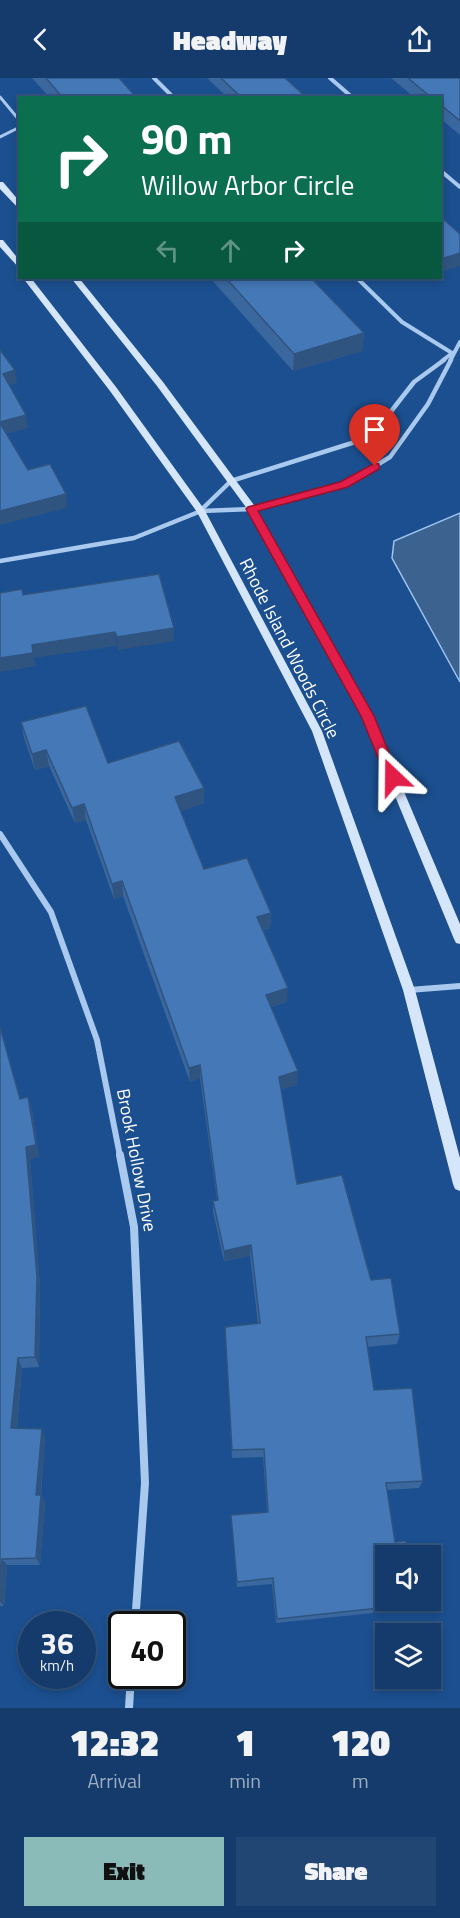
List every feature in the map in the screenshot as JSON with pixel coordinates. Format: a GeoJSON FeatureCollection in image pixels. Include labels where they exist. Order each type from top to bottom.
{"type":"FeatureCollection","features":[{"type":"Feature","properties":{"kind":"street"},"geometry":{"type":"LineString","coordinates":[[154,78],[172,96]]}},
{"type":"Feature","properties":{"kind":"street"},"geometry":{"type":"LineString","coordinates":[[330,78],[351,96]]}},
{"type":"Feature","properties":{"kind":"street"},"geometry":{"type":"LineString","coordinates":[[442,172],[460,187]]}},
{"type":"Feature","properties":{"kind":"street"},"geometry":{"type":"LineString","coordinates":[[0,184],[18,206]]}},
{"type":"Feature","properties":{"kind":"street"},"geometry":{"type":"LineString","coordinates":[[0,242],[18,264]]}},
{"type":"Feature","properties":{"kind":"street","name":"Rhode Island Woods Circle"},"geometry":{"type":"LineString","coordinates":[[28,279],[113,389],[201,511],[317,731],[409,990],[460,1184]]}},
{"type":"Feature","properties":{"kind":"street","name":"Rhode Island Woods Circle"},"geometry":{"type":"LineString","coordinates":[[76,279],[160,384],[252,509],[367,716],[460,939]]}},
{"type":"Feature","properties":{"kind":"street"},"geometry":{"type":"LineString","coordinates":[[358,279],[402,322],[452,353]]}},
{"type":"Feature","properties":{"kind":"street"},"geometry":{"type":"LineString","coordinates":[[0,561],[134,538],[201,511],[252,509],[344,485],[390,457],[428,404],[452,353],[460,342]]}},
{"type":"Feature","properties":{"kind":"street"},"geometry":{"type":"LineString","coordinates":[[201,511],[231,481],[371,437],[414,382],[452,353]]}},
{"type":"Feature","properties":{"kind":"street","name":"Brook Hollow Drive"},"geometry":{"type":"LineString","coordinates":[[0,834],[51,912],[97,1040],[135,1227],[145,1483],[136,1611]]}},
{"type":"Feature","properties":{"kind":"street"},"geometry":{"type":"LineString","coordinates":[[409,990],[460,986]]}},
{"type":"Feature","properties":{"kind":"street"},"geometry":{"type":"LineString","coordinates":[[129,1708],[130,1689]]}},
{"type":"Feature","properties":{"kind":"lane"},"geometry":{"type":"LineString","coordinates":[[0,97],[18,119]]}},
{"type":"Feature","properties":{"kind":"lane"},"geometry":{"type":"LineString","coordinates":[[0,137],[18,128]]}},
{"type":"Feature","properties":{"kind":"water"},"geometry":{"type":"Polygon","coordinates":[[[460,513],[460,682],[392,558],[394,541],[460,513]]]}},
{"type":"Feature","properties":{"kind":"building"},"geometry":{"type":"Polygon","coordinates":[[[46,78],[119,78],[135,96],[61,96],[46,78]]]}},
{"type":"Feature","properties":{"kind":"building"},"geometry":{"type":"Polygon","coordinates":[[[221,78],[285,78],[305,96],[240,96],[221,78]]]}},
{"type":"Feature","properties":{"kind":"building"},"geometry":{"type":"Polygon","coordinates":[[[408,78],[460,78],[460,121],[442,106],[442,96],[430,96],[408,78]]]}},
{"type":"Feature","properties":{"kind":"building"},"geometry":{"type":"Polygon","coordinates":[[[442,218],[460,234],[460,253],[442,259],[442,218]]]}},
{"type":"Feature","properties":{"kind":"building"},"geometry":{"type":"Polygon","coordinates":[[[227,279],[312,279],[364,333],[294,354],[227,279]]]}},
{"type":"Feature","properties":{"kind":"building"},"geometry":{"type":"Polygon","coordinates":[[[0,350],[15,370],[3,374],[26,415],[0,422],[0,350]]]}},
{"type":"Feature","properties":{"kind":"building"},"geometry":{"type":"Polygon","coordinates":[[[0,423],[28,470],[50,464],[66,494],[0,511],[0,423]]]}},
{"type":"Feature","properties":{"kind":"building"},"geometry":{"type":"Polygon","coordinates":[[[159,574],[174,628],[117,637],[115,632],[32,645],[33,653],[0,658],[0,593],[22,589],[23,595],[159,574]]]}},
{"type":"Feature","properties":{"kind":"building"},"geometry":{"type":"Polygon","coordinates":[[[86,706],[108,763],[179,741],[204,788],[175,797],[204,869],[247,858],[271,913],[257,917],[288,988],[266,995],[298,1071],[279,1077],[297,1184],[342,1175],[371,1280],[391,1278],[400,1334],[366,1337],[374,1390],[412,1388],[423,1481],[386,1483],[395,1542],[406,1541],[407,1545],[375,1545],[375,1608],[277,1619],[273,1578],[237,1582],[231,1515],[268,1512],[264,1449],[232,1450],[225,1327],[260,1323],[251,1245],[224,1251],[213,1201],[218,1200],[200,1065],[189,1068],[122,881],[112,884],[84,804],[72,808],[46,750],[32,754],[21,722],[86,706]]]}},
{"type":"Feature","properties":{"kind":"building"},"geometry":{"type":"Polygon","coordinates":[[[0,1027],[20,1099],[28,1097],[36,1145],[26,1147],[37,1276],[35,1357],[18,1358],[11,1428],[42,1429],[36,1495],[41,1495],[36,1558],[2,1559],[0,1586],[0,1027]]]}},
{"type":"Feature","properties":{"kind":"route"},"geometry":{"type":"LineString","coordinates":[[375,466],[344,485],[252,509],[367,716],[393,777]]}}]}
